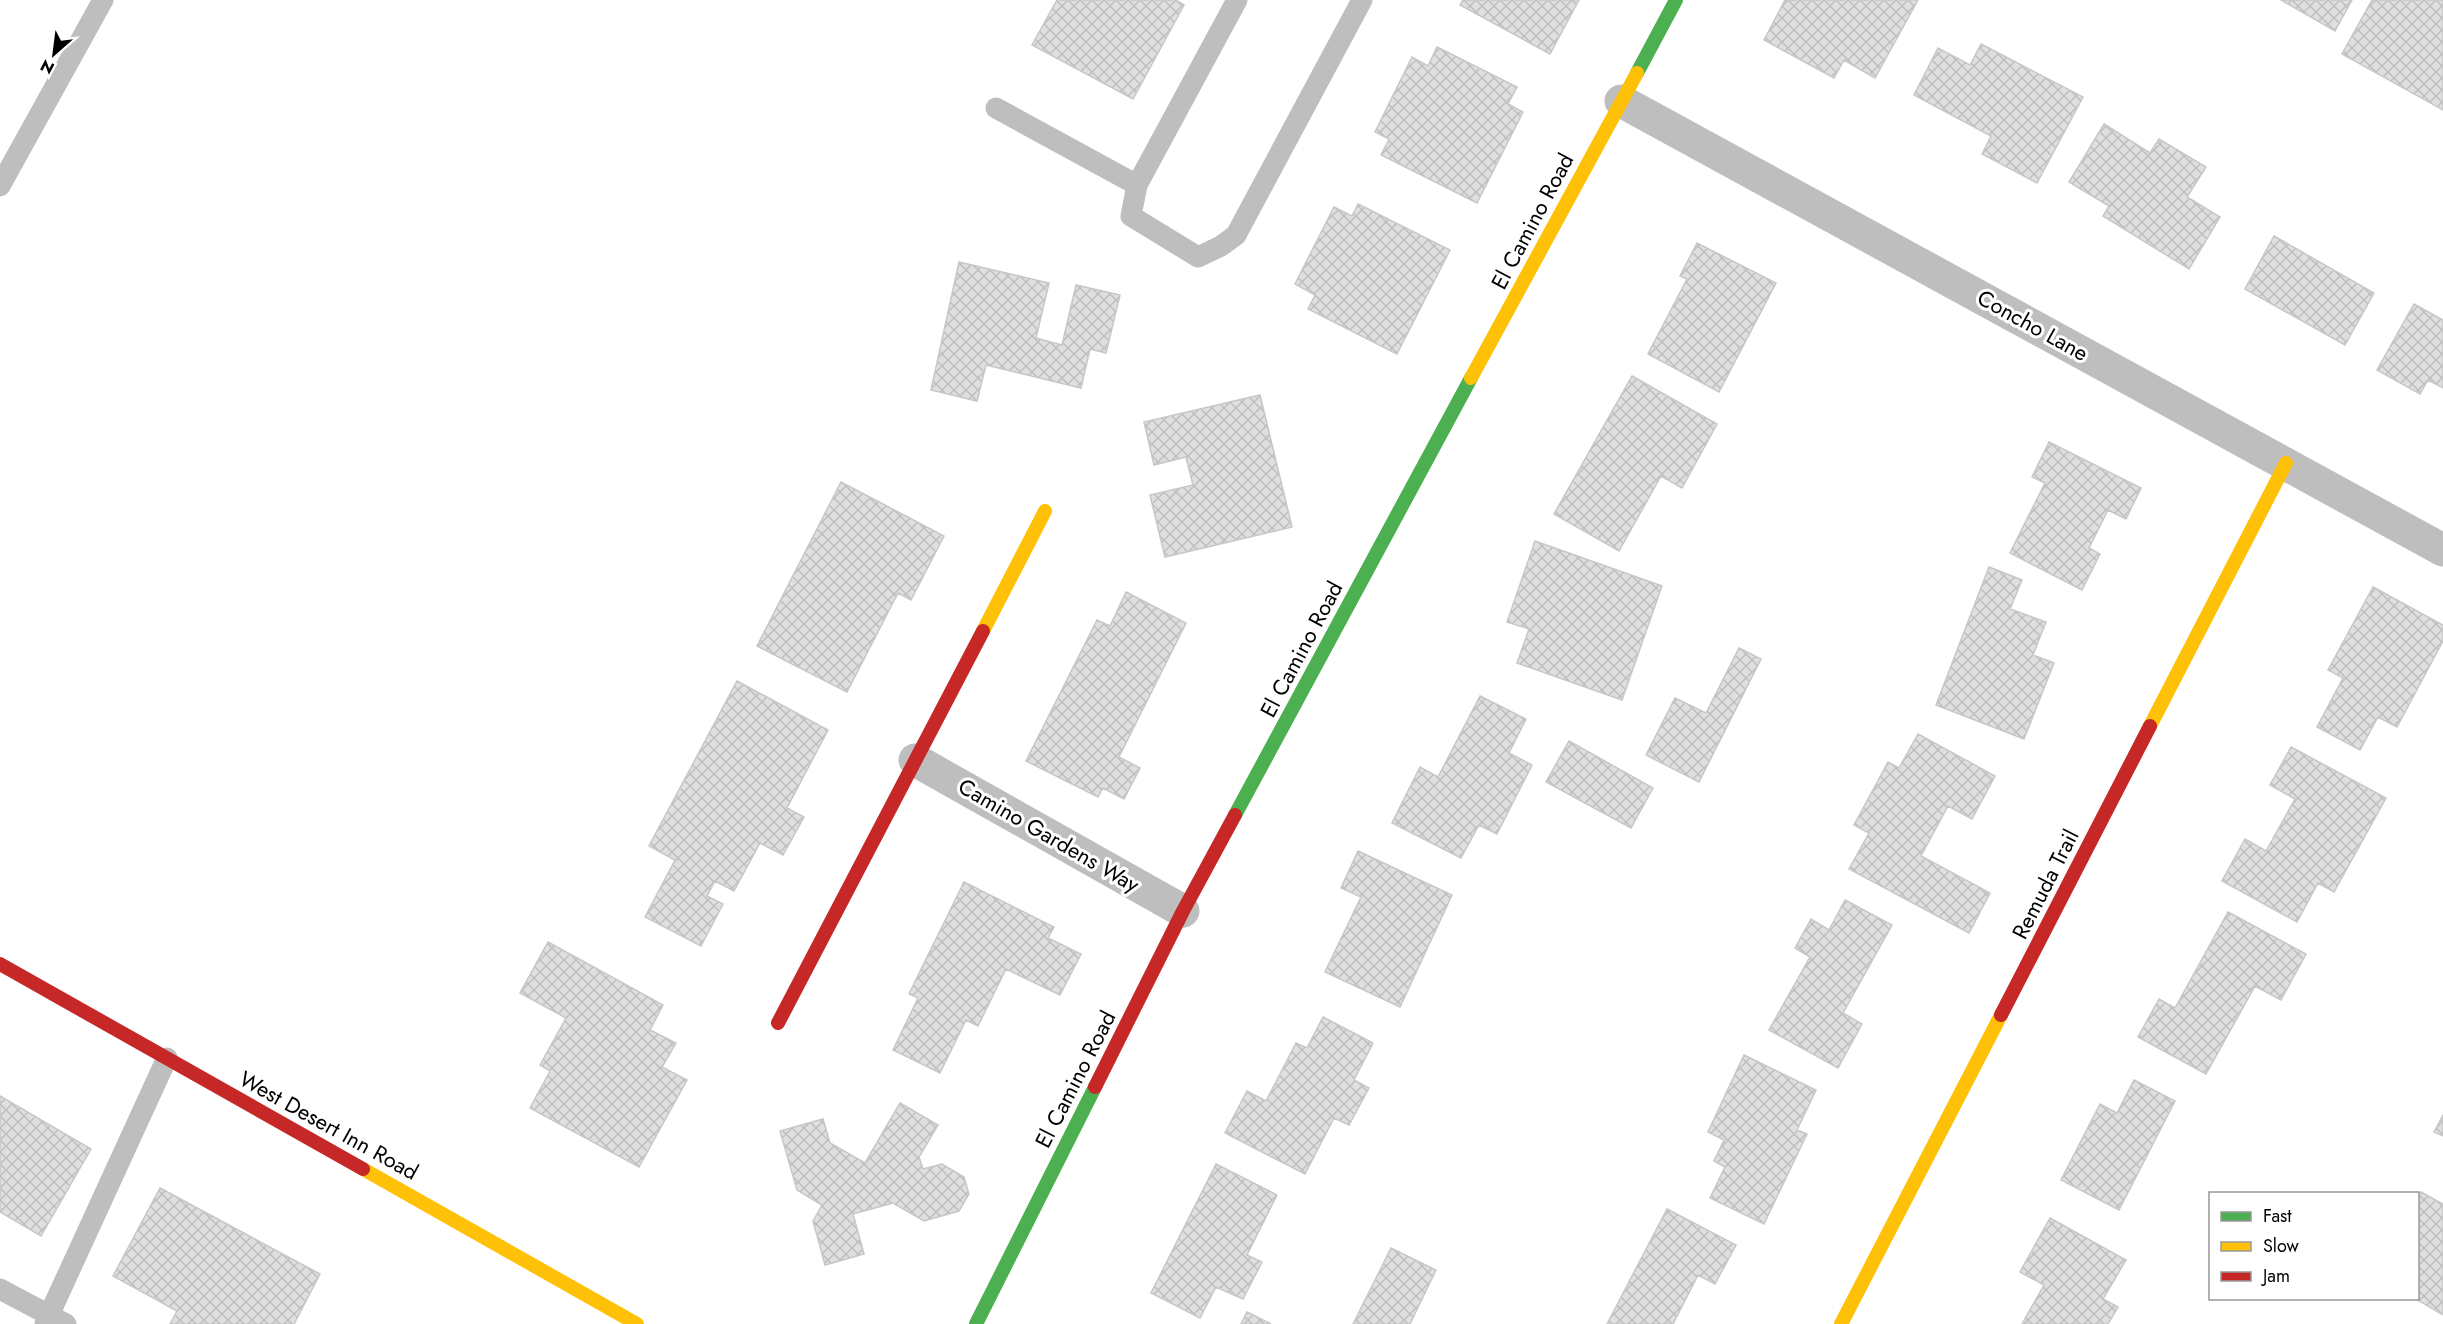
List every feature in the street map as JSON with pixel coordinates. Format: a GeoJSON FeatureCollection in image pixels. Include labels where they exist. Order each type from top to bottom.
{"type":"FeatureCollection","features":[{"type":"Feature","properties":{"kind":"street","name":"El Camino Road"},"geometry":{"type":"LineString","coordinates":[[976,1324],[1182,911],[1676,0]]}},
{"type":"Feature","properties":{"kind":"street","name":"Concho Lane"},"geometry":{"type":"LineString","coordinates":[[1621,101],[2443,550]]}},
{"type":"Feature","properties":{"kind":"street","name":"Remuda Trail"},"geometry":{"type":"LineString","coordinates":[[1840,1324],[2286,463]]}},
{"type":"Feature","properties":{"kind":"street"},"geometry":{"type":"LineString","coordinates":[[778,1023],[1045,512]]}},
{"type":"Feature","properties":{"kind":"street","name":"Camino Gardens Way"},"geometry":{"type":"LineString","coordinates":[[915,760],[1182,911]]}},
{"type":"Feature","properties":{"kind":"street","name":"West Desert Inn Road"},"geometry":{"type":"LineString","coordinates":[[0,964],[637,1324]]}},
{"type":"Feature","properties":{"kind":"lane"},"geometry":{"type":"LineString","coordinates":[[0,186],[103,0]]}},
{"type":"Feature","properties":{"kind":"lane"},"geometry":{"type":"LineString","coordinates":[[1237,0],[1137,185],[1131,216],[1198,257],[1221,246],[1236,235],[1362,0]]}},
{"type":"Feature","properties":{"kind":"lane"},"geometry":{"type":"LineString","coordinates":[[996,108],[1137,185]]}},
{"type":"Feature","properties":{"kind":"lane"},"geometry":{"type":"LineString","coordinates":[[0,1289],[53,1321],[167,1058]]}},
{"type":"Feature","properties":{"kind":"building"},"geometry":{"type":"Polygon","coordinates":[[[1057,0],[1176,0],[1184,5],[1133,99],[1032,45],[1057,0]]]}},
{"type":"Feature","properties":{"kind":"building"},"geometry":{"type":"Polygon","coordinates":[[[1463,0],[1579,0],[1550,54],[1460,5],[1463,0]]]}},
{"type":"Feature","properties":{"kind":"building"},"geometry":{"type":"Polygon","coordinates":[[[1785,0],[1918,0],[1875,78],[1844,60],[1834,78],[1764,40],[1785,0]]]}},
{"type":"Feature","properties":{"kind":"building"},"geometry":{"type":"Polygon","coordinates":[[[2281,0],[2352,0],[2335,31],[2281,0]]]}},
{"type":"Feature","properties":{"kind":"building"},"geometry":{"type":"Polygon","coordinates":[[[2372,0],[2443,0],[2443,110],[2342,54],[2372,0]]]}},
{"type":"Feature","properties":{"kind":"building"},"geometry":{"type":"Polygon","coordinates":[[[1981,44],[2083,97],[2037,183],[1982,154],[1991,136],[1914,95],[1938,48],[1970,65],[1981,44]]]}},
{"type":"Feature","properties":{"kind":"building"},"geometry":{"type":"Polygon","coordinates":[[[1437,47],[1517,87],[1508,104],[1523,112],[1477,203],[1381,155],[1389,139],[1375,132],[1412,57],[1428,66],[1437,47]]]}},
{"type":"Feature","properties":{"kind":"building"},"geometry":{"type":"Polygon","coordinates":[[[2104,124],[2150,153],[2159,139],[2206,167],[2187,197],[2220,217],[2189,269],[2103,216],[2109,206],[2069,182],[2104,124]]]}},
{"type":"Feature","properties":{"kind":"building"},"geometry":{"type":"Polygon","coordinates":[[[1358,204],[1450,250],[1397,354],[1308,309],[1315,295],[1295,284],[1334,207],[1352,216],[1358,204]]]}},
{"type":"Feature","properties":{"kind":"building"},"geometry":{"type":"Polygon","coordinates":[[[2274,236],[2374,293],[2345,345],[2245,289],[2274,236]]]}},
{"type":"Feature","properties":{"kind":"building"},"geometry":{"type":"Polygon","coordinates":[[[1697,243],[1776,283],[1719,392],[1648,354],[1687,279],[1680,276],[1697,243]]]}},
{"type":"Feature","properties":{"kind":"building"},"geometry":{"type":"Polygon","coordinates":[[[959,262],[1049,283],[1036,338],[1062,345],[1076,285],[1120,295],[1106,353],[1090,349],[1081,388],[986,365],[977,401],[931,390],[959,262]]]}},
{"type":"Feature","properties":{"kind":"building"},"geometry":{"type":"Polygon","coordinates":[[[2414,304],[2443,320],[2443,388],[2428,380],[2420,394],[2377,370],[2414,304]]]}},
{"type":"Feature","properties":{"kind":"building"},"geometry":{"type":"Polygon","coordinates":[[[1632,376],[1717,424],[1682,488],[1661,476],[1619,551],[1554,514],[1632,376]]]}},
{"type":"Feature","properties":{"kind":"building"},"geometry":{"type":"Polygon","coordinates":[[[1260,395],[1292,527],[1165,557],[1150,495],[1193,485],[1186,457],[1154,465],[1144,422],[1260,395]]]}},
{"type":"Feature","properties":{"kind":"building"},"geometry":{"type":"Polygon","coordinates":[[[2049,442],[2141,488],[2126,519],[2108,510],[2089,548],[2100,554],[2082,590],[2010,553],[2045,483],[2032,477],[2049,442]]]}},
{"type":"Feature","properties":{"kind":"building"},"geometry":{"type":"Polygon","coordinates":[[[841,482],[944,536],[911,600],[898,593],[847,692],[757,646],[841,482]]]}},
{"type":"Feature","properties":{"kind":"building"},"geometry":{"type":"Polygon","coordinates":[[[1535,541],[1662,586],[1622,700],[1517,663],[1529,629],[1507,622],[1535,541]]]}},
{"type":"Feature","properties":{"kind":"building"},"geometry":{"type":"Polygon","coordinates":[[[1989,567],[2022,580],[2010,609],[2046,622],[2033,655],[2054,663],[2024,739],[1936,705],[1989,567]]]}},
{"type":"Feature","properties":{"kind":"building"},"geometry":{"type":"Polygon","coordinates":[[[2373,587],[2443,625],[2443,641],[2397,727],[2378,717],[2360,750],[2317,727],[2343,678],[2328,670],[2373,587]]]}},
{"type":"Feature","properties":{"kind":"building"},"geometry":{"type":"Polygon","coordinates":[[[1126,592],[1186,623],[1119,757],[1140,768],[1124,799],[1103,788],[1098,797],[1026,761],[1097,620],[1110,626],[1126,592]]]}},
{"type":"Feature","properties":{"kind":"building"},"geometry":{"type":"Polygon","coordinates":[[[1739,648],[1761,659],[1699,782],[1646,755],[1675,698],[1706,713],[1739,648]]]}},
{"type":"Feature","properties":{"kind":"building"},"geometry":{"type":"Polygon","coordinates":[[[737,681],[828,730],[787,808],[804,817],[783,855],[760,843],[734,891],[715,881],[707,896],[723,904],[701,946],[645,917],[675,860],[649,846],[737,681]]]}},
{"type":"Feature","properties":{"kind":"building"},"geometry":{"type":"Polygon","coordinates":[[[1480,696],[1526,719],[1509,753],[1532,765],[1497,834],[1479,825],[1461,858],[1392,823],[1420,767],[1438,777],[1480,696]]]}},
{"type":"Feature","properties":{"kind":"building"},"geometry":{"type":"Polygon","coordinates":[[[1918,734],[1995,776],[1972,819],[1948,806],[1921,856],[1990,893],[1969,933],[1849,869],[1869,833],[1854,825],[1888,762],[1899,768],[1918,734]]]}},
{"type":"Feature","properties":{"kind":"building"},"geometry":{"type":"Polygon","coordinates":[[[1569,741],[1653,788],[1631,828],[1546,782],[1569,741]]]}},
{"type":"Feature","properties":{"kind":"building"},"geometry":{"type":"Polygon","coordinates":[[[2291,747],[2386,798],[2334,892],[2318,883],[2297,922],[2222,881],[2245,839],[2266,851],[2295,799],[2270,785],[2291,747]]]}},
{"type":"Feature","properties":{"kind":"building"},"geometry":{"type":"Polygon","coordinates":[[[1358,851],[1452,895],[1400,1007],[1325,972],[1361,897],[1341,888],[1358,851]]]}},
{"type":"Feature","properties":{"kind":"building"},"geometry":{"type":"Polygon","coordinates":[[[964,882],[1054,927],[1048,938],[1081,954],[1060,995],[1006,969],[978,1026],[966,1020],[940,1073],[893,1050],[918,998],[909,994],[964,882]]]}},
{"type":"Feature","properties":{"kind":"building"},"geometry":{"type":"Polygon","coordinates":[[[1845,900],[1892,925],[1843,1013],[1862,1024],[1838,1068],[1769,1030],[1810,957],[1795,948],[1811,919],[1829,930],[1845,900]]]}},
{"type":"Feature","properties":{"kind":"building"},"geometry":{"type":"Polygon","coordinates":[[[2228,912],[2306,954],[2281,1000],[2255,986],[2206,1074],[2138,1037],[2159,999],[2175,1008],[2228,912]]]}},
{"type":"Feature","properties":{"kind":"building"},"geometry":{"type":"Polygon","coordinates":[[[548,942],[663,1005],[650,1030],[676,1043],[662,1067],[687,1080],[639,1167],[530,1108],[550,1071],[540,1065],[566,1018],[520,993],[548,942]]]}},
{"type":"Feature","properties":{"kind":"building"},"geometry":{"type":"Polygon","coordinates":[[[1323,1017],[1373,1043],[1354,1080],[1369,1088],[1349,1125],[1334,1118],[1305,1174],[1225,1133],[1247,1091],[1266,1101],[1296,1043],[1307,1048],[1323,1017]]]}},
{"type":"Feature","properties":{"kind":"building"},"geometry":{"type":"Polygon","coordinates":[[[1744,1055],[1816,1090],[1797,1130],[1807,1134],[1764,1224],[1710,1198],[1725,1167],[1714,1161],[1724,1140],[1708,1132],[1744,1055]]]}},
{"type":"Feature","properties":{"kind":"building"},"geometry":{"type":"Polygon","coordinates":[[[2134,1080],[2175,1101],[2119,1210],[2061,1180],[2100,1104],[2117,1113],[2134,1080]]]}},
{"type":"Feature","properties":{"kind":"building"},"geometry":{"type":"Polygon","coordinates":[[[0,1096],[91,1149],[41,1236],[0,1212],[0,1096]]]}},
{"type":"Feature","properties":{"kind":"building"},"geometry":{"type":"Polygon","coordinates":[[[900,1103],[938,1125],[919,1157],[923,1169],[942,1164],[964,1177],[969,1194],[959,1211],[924,1221],[893,1203],[853,1214],[864,1254],[825,1265],[813,1221],[822,1205],[797,1190],[780,1131],[823,1119],[830,1143],[865,1163],[900,1103]]]}},
{"type":"Feature","properties":{"kind":"building"},"geometry":{"type":"Polygon","coordinates":[[[2443,1115],[2443,1136],[2434,1132],[2443,1115]]]}},
{"type":"Feature","properties":{"kind":"building"},"geometry":{"type":"Polygon","coordinates":[[[1216,1164],[1277,1195],[1247,1255],[1262,1262],[1243,1299],[1216,1287],[1200,1318],[1151,1293],[1216,1164]]]}},
{"type":"Feature","properties":{"kind":"building"},"geometry":{"type":"Polygon","coordinates":[[[160,1188],[320,1274],[294,1324],[170,1324],[177,1311],[113,1276],[160,1188]]]}},
{"type":"Feature","properties":{"kind":"building"},"geometry":{"type":"Polygon","coordinates":[[[2421,1192],[2443,1204],[2443,1315],[2417,1300],[2419,1196],[2421,1192]]]}},
{"type":"Feature","properties":{"kind":"building"},"geometry":{"type":"Polygon","coordinates":[[[1667,1209],[1736,1245],[1715,1284],[1698,1275],[1673,1324],[1607,1324],[1667,1209]]]}},
{"type":"Feature","properties":{"kind":"building"},"geometry":{"type":"Polygon","coordinates":[[[2050,1218],[2126,1260],[2103,1299],[2118,1307],[2108,1324],[2022,1324],[2044,1285],[2020,1272],[2050,1218]]]}},
{"type":"Feature","properties":{"kind":"building"},"geometry":{"type":"Polygon","coordinates":[[[1391,1248],[1436,1270],[1410,1324],[1353,1324],[1391,1248]]]}},
{"type":"Feature","properties":{"kind":"building"},"geometry":{"type":"Polygon","coordinates":[[[1247,1312],[1271,1324],[1241,1324],[1247,1312]]]}},
{"type":"Feature","properties":{"kind":"traffic: fast"},"geometry":{"type":"LineString","coordinates":[[1637,73],[1676,0]]}},
{"type":"Feature","properties":{"kind":"traffic: fast"},"geometry":{"type":"LineString","coordinates":[[1235,815],[1471,378]]}},
{"type":"Feature","properties":{"kind":"traffic: fast"},"geometry":{"type":"LineString","coordinates":[[976,1324],[1095,1087]]}},
{"type":"Feature","properties":{"kind":"traffic: slow"},"geometry":{"type":"LineString","coordinates":[[1471,378],[1637,73]]}},
{"type":"Feature","properties":{"kind":"traffic: slow"},"geometry":{"type":"LineString","coordinates":[[2150,726],[2286,463]]}},
{"type":"Feature","properties":{"kind":"traffic: slow"},"geometry":{"type":"LineString","coordinates":[[983,631],[1045,511]]}},
{"type":"Feature","properties":{"kind":"traffic: slow"},"geometry":{"type":"LineString","coordinates":[[1841,1324],[2001,1015]]}},
{"type":"Feature","properties":{"kind":"traffic: slow"},"geometry":{"type":"LineString","coordinates":[[363,1169],[637,1324]]}},
{"type":"Feature","properties":{"kind":"traffic: jam"},"geometry":{"type":"LineString","coordinates":[[778,1023],[983,631]]}},
{"type":"Feature","properties":{"kind":"traffic: jam"},"geometry":{"type":"LineString","coordinates":[[2001,1015],[2150,726]]}},
{"type":"Feature","properties":{"kind":"traffic: jam"},"geometry":{"type":"LineString","coordinates":[[1095,1087],[1183,911],[1235,815]]}},
{"type":"Feature","properties":{"kind":"traffic: jam"},"geometry":{"type":"LineString","coordinates":[[0,964],[363,1169]]}}]}
